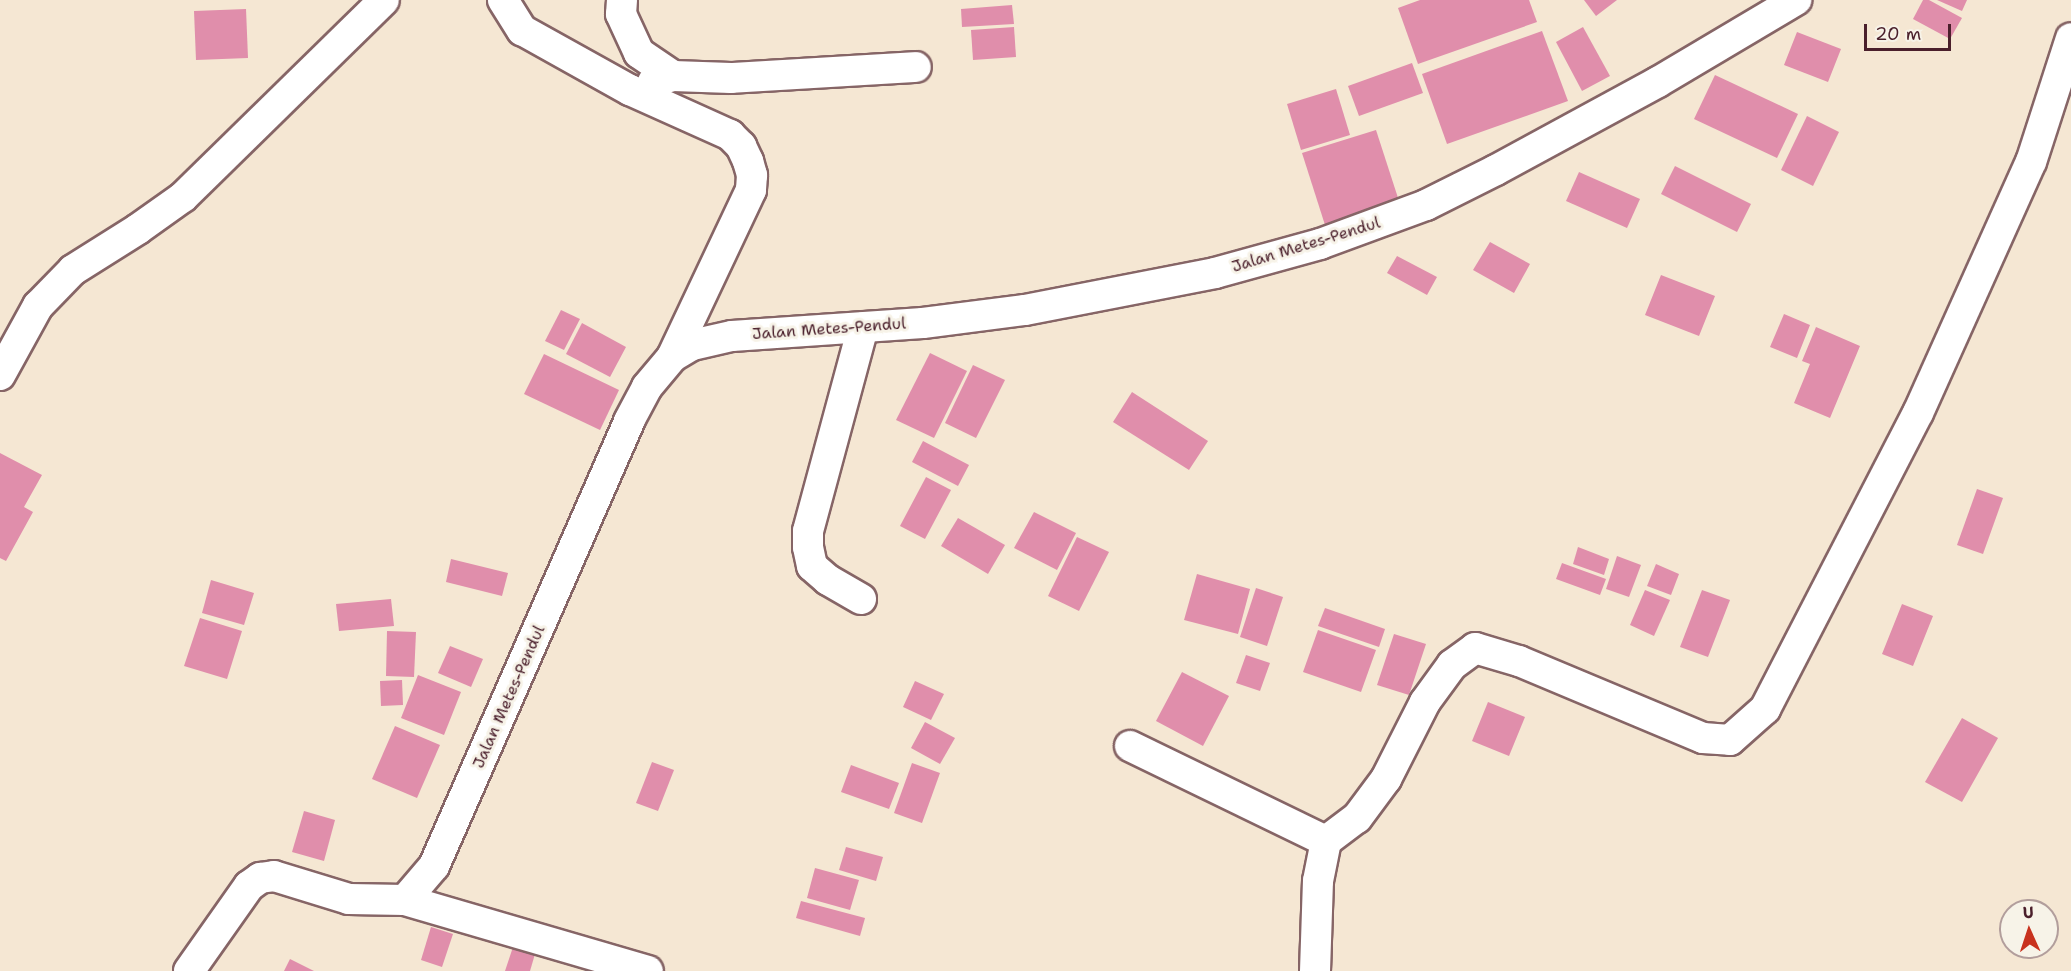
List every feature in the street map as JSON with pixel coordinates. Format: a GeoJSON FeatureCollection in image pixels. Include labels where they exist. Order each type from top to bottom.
{"type":"FeatureCollection","features":[{"type":"Feature","properties":{"kind":"street"},"geometry":{"type":"LineString","coordinates":[[0,375],[38,306],[73,270],[183,197],[384,0]]}},
{"type":"Feature","properties":{"kind":"street"},"geometry":{"type":"LineString","coordinates":[[503,0],[522,30],[630,90],[730,135],[741,146],[752,175],[751,190],[672,357]]}},
{"type":"Feature","properties":{"kind":"street"},"geometry":{"type":"LineString","coordinates":[[622,0],[621,14],[639,53],[673,76]]}},
{"type":"Feature","properties":{"kind":"street","name":"Jalan Metes-Pendul"},"geometry":{"type":"LineString","coordinates":[[405,900],[434,866],[629,421],[647,387],[672,357],[692,345],[714,338],[923,323],[1024,310],[1215,273],[1320,244],[1426,205],[1496,170],[1658,82],[1796,0]]}},
{"type":"Feature","properties":{"kind":"street"},"geometry":{"type":"LineString","coordinates":[[1315,971],[1318,880],[1326,842],[1357,818],[1386,779],[1425,702],[1452,665],[1475,648],[1520,661],[1703,738],[1730,740],[1765,709],[1923,402],[2031,162],[2071,38]]}},
{"type":"Feature","properties":{"kind":"street"},"geometry":{"type":"LineString","coordinates":[[630,90],[673,76],[731,78],[916,67]]}},
{"type":"Feature","properties":{"kind":"street"},"geometry":{"type":"LineString","coordinates":[[861,599],[828,580],[812,566],[808,547],[808,531],[863,327]]}},
{"type":"Feature","properties":{"kind":"street"},"geometry":{"type":"LineString","coordinates":[[1130,746],[1326,842]]}},
{"type":"Feature","properties":{"kind":"street"},"geometry":{"type":"LineString","coordinates":[[189,971],[249,886],[260,878],[274,876],[349,899],[405,900],[648,971]]}},
{"type":"Feature","properties":{"kind":"building"},"geometry":{"type":"Polygon","coordinates":[[[1420,0],[1529,0],[1537,22],[1418,64],[1398,8],[1420,0]]]}},
{"type":"Feature","properties":{"kind":"building"},"geometry":{"type":"Polygon","coordinates":[[[1584,0],[1617,0],[1596,16],[1584,0]]]}},
{"type":"Feature","properties":{"kind":"building"},"geometry":{"type":"Polygon","coordinates":[[[1923,0],[1929,0],[1962,18],[1950,39],[1913,19],[1923,0]]]}},
{"type":"Feature","properties":{"kind":"building"},"geometry":{"type":"Polygon","coordinates":[[[1937,0],[1967,0],[1962,11],[1937,0]]]}},
{"type":"Feature","properties":{"kind":"building"},"geometry":{"type":"Polygon","coordinates":[[[1012,5],[1014,24],[962,27],[961,9],[1012,5]]]}},
{"type":"Feature","properties":{"kind":"building"},"geometry":{"type":"Polygon","coordinates":[[[246,9],[248,58],[196,60],[194,11],[246,9]]]}},
{"type":"Feature","properties":{"kind":"building"},"geometry":{"type":"Polygon","coordinates":[[[1014,27],[1016,57],[973,60],[971,30],[1014,27]]]}},
{"type":"Feature","properties":{"kind":"building"},"geometry":{"type":"Polygon","coordinates":[[[1583,27],[1610,76],[1582,91],[1556,42],[1583,27]]]}},
{"type":"Feature","properties":{"kind":"building"},"geometry":{"type":"Polygon","coordinates":[[[1542,31],[1568,101],[1447,144],[1422,74],[1542,31]]]}},
{"type":"Feature","properties":{"kind":"building"},"geometry":{"type":"Polygon","coordinates":[[[1797,32],[1841,49],[1828,82],[1784,65],[1797,32]]]}},
{"type":"Feature","properties":{"kind":"building"},"geometry":{"type":"Polygon","coordinates":[[[1412,63],[1423,93],[1359,116],[1348,86],[1412,63]]]}},
{"type":"Feature","properties":{"kind":"building"},"geometry":{"type":"Polygon","coordinates":[[[1715,75],[1798,114],[1777,158],[1694,119],[1715,75]]]}},
{"type":"Feature","properties":{"kind":"building"},"geometry":{"type":"Polygon","coordinates":[[[1336,89],[1350,135],[1301,150],[1287,104],[1336,89]]]}},
{"type":"Feature","properties":{"kind":"building"},"geometry":{"type":"Polygon","coordinates":[[[1807,116],[1839,132],[1813,186],[1781,170],[1807,116]]]}},
{"type":"Feature","properties":{"kind":"building"},"geometry":{"type":"Polygon","coordinates":[[[1376,130],[1399,201],[1325,225],[1302,153],[1376,130]]]}},
{"type":"Feature","properties":{"kind":"building"},"geometry":{"type":"Polygon","coordinates":[[[1675,166],[1751,204],[1737,232],[1661,194],[1675,166]]]}},
{"type":"Feature","properties":{"kind":"building"},"geometry":{"type":"Polygon","coordinates":[[[1579,172],[1640,199],[1627,228],[1566,201],[1579,172]]]}},
{"type":"Feature","properties":{"kind":"building"},"geometry":{"type":"Polygon","coordinates":[[[1490,242],[1530,264],[1514,293],[1473,270],[1490,242]]]}},
{"type":"Feature","properties":{"kind":"building"},"geometry":{"type":"Polygon","coordinates":[[[1397,256],[1437,277],[1427,295],[1387,273],[1397,256]]]}},
{"type":"Feature","properties":{"kind":"building"},"geometry":{"type":"Polygon","coordinates":[[[1661,275],[1715,296],[1699,336],[1645,315],[1661,275]]]}},
{"type":"Feature","properties":{"kind":"building"},"geometry":{"type":"Polygon","coordinates":[[[561,310],[580,319],[564,350],[545,341],[561,310]]]}},
{"type":"Feature","properties":{"kind":"building"},"geometry":{"type":"Polygon","coordinates":[[[1784,314],[1810,325],[1797,358],[1770,347],[1784,314]]]}},
{"type":"Feature","properties":{"kind":"building"},"geometry":{"type":"Polygon","coordinates":[[[582,323],[626,347],[610,377],[566,354],[582,323]]]}},
{"type":"Feature","properties":{"kind":"building"},"geometry":{"type":"Polygon","coordinates":[[[1816,327],[1860,346],[1830,418],[1794,403],[1810,364],[1802,361],[1816,327]]]}},
{"type":"Feature","properties":{"kind":"building"},"geometry":{"type":"Polygon","coordinates":[[[930,353],[967,371],[934,438],[896,420],[930,353]]]}},
{"type":"Feature","properties":{"kind":"building"},"geometry":{"type":"Polygon","coordinates":[[[544,354],[619,390],[600,430],[524,394],[544,354]]]}},
{"type":"Feature","properties":{"kind":"building"},"geometry":{"type":"Polygon","coordinates":[[[973,365],[1005,380],[976,438],[945,423],[973,365]]]}},
{"type":"Feature","properties":{"kind":"building"},"geometry":{"type":"Polygon","coordinates":[[[1132,392],[1208,441],[1189,470],[1113,422],[1132,392]]]}},
{"type":"Feature","properties":{"kind":"building"},"geometry":{"type":"Polygon","coordinates":[[[923,441],[969,465],[958,486],[912,462],[923,441]]]}},
{"type":"Feature","properties":{"kind":"building"},"geometry":{"type":"Polygon","coordinates":[[[0,453],[42,475],[24,507],[33,512],[6,561],[0,558],[0,453]]]}},
{"type":"Feature","properties":{"kind":"building"},"geometry":{"type":"Polygon","coordinates":[[[926,477],[951,490],[925,539],[900,526],[926,477]]]}},
{"type":"Feature","properties":{"kind":"building"},"geometry":{"type":"Polygon","coordinates":[[[1977,489],[2003,498],[1983,554],[1957,545],[1977,489]]]}},
{"type":"Feature","properties":{"kind":"building"},"geometry":{"type":"Polygon","coordinates":[[[1034,512],[1076,533],[1057,570],[1014,548],[1034,512]]]}},
{"type":"Feature","properties":{"kind":"building"},"geometry":{"type":"Polygon","coordinates":[[[958,518],[1005,545],[988,574],[941,546],[958,518]]]}},
{"type":"Feature","properties":{"kind":"building"},"geometry":{"type":"Polygon","coordinates":[[[1077,537],[1109,552],[1079,611],[1048,596],[1077,537]]]}},
{"type":"Feature","properties":{"kind":"building"},"geometry":{"type":"Polygon","coordinates":[[[1578,547],[1609,559],[1604,575],[1573,564],[1578,547]]]}},
{"type":"Feature","properties":{"kind":"building"},"geometry":{"type":"Polygon","coordinates":[[[1617,556],[1641,565],[1629,597],[1606,589],[1617,556]]]}},
{"type":"Feature","properties":{"kind":"building"},"geometry":{"type":"Polygon","coordinates":[[[451,559],[508,573],[502,596],[446,582],[451,559]]]}},
{"type":"Feature","properties":{"kind":"building"},"geometry":{"type":"Polygon","coordinates":[[[1562,563],[1606,579],[1600,595],[1556,579],[1562,563]]]}},
{"type":"Feature","properties":{"kind":"building"},"geometry":{"type":"Polygon","coordinates":[[[1656,564],[1679,574],[1671,595],[1647,586],[1656,564]]]}},
{"type":"Feature","properties":{"kind":"building"},"geometry":{"type":"Polygon","coordinates":[[[1197,574],[1250,589],[1238,634],[1184,620],[1197,574]]]}},
{"type":"Feature","properties":{"kind":"building"},"geometry":{"type":"Polygon","coordinates":[[[211,580],[254,593],[244,625],[202,613],[211,580]]]}},
{"type":"Feature","properties":{"kind":"building"},"geometry":{"type":"Polygon","coordinates":[[[1256,588],[1283,597],[1267,646],[1240,637],[1256,588]]]}},
{"type":"Feature","properties":{"kind":"building"},"geometry":{"type":"Polygon","coordinates":[[[1645,590],[1670,600],[1654,636],[1630,625],[1645,590]]]}},
{"type":"Feature","properties":{"kind":"building"},"geometry":{"type":"Polygon","coordinates":[[[1702,590],[1730,600],[1708,657],[1680,647],[1702,590]]]}},
{"type":"Feature","properties":{"kind":"building"},"geometry":{"type":"Polygon","coordinates":[[[391,599],[394,626],[339,631],[336,604],[391,599]]]}},
{"type":"Feature","properties":{"kind":"building"},"geometry":{"type":"Polygon","coordinates":[[[1902,604],[1933,616],[1913,666],[1882,654],[1902,604]]]}},
{"type":"Feature","properties":{"kind":"building"},"geometry":{"type":"Polygon","coordinates":[[[1325,608],[1385,629],[1379,647],[1318,626],[1325,608]]]}},
{"type":"Feature","properties":{"kind":"building"},"geometry":{"type":"Polygon","coordinates":[[[200,618],[242,631],[227,679],[184,666],[200,618]]]}},
{"type":"Feature","properties":{"kind":"building"},"geometry":{"type":"Polygon","coordinates":[[[1318,630],[1376,650],[1361,692],[1303,672],[1318,630]]]}},
{"type":"Feature","properties":{"kind":"building"},"geometry":{"type":"Polygon","coordinates":[[[387,631],[416,632],[414,677],[386,676],[387,631]]]}},
{"type":"Feature","properties":{"kind":"building"},"geometry":{"type":"Polygon","coordinates":[[[1394,634],[1426,644],[1409,695],[1377,685],[1394,634]]]}},
{"type":"Feature","properties":{"kind":"building"},"geometry":{"type":"Polygon","coordinates":[[[450,646],[483,659],[471,687],[438,673],[450,646]]]}},
{"type":"Feature","properties":{"kind":"building"},"geometry":{"type":"Polygon","coordinates":[[[1246,655],[1270,663],[1260,691],[1236,683],[1246,655]]]}},
{"type":"Feature","properties":{"kind":"building"},"geometry":{"type":"Polygon","coordinates":[[[1182,672],[1229,696],[1203,746],[1156,721],[1182,672]]]}},
{"type":"Feature","properties":{"kind":"building"},"geometry":{"type":"Polygon","coordinates":[[[418,675],[461,692],[444,735],[401,718],[418,675]]]}},
{"type":"Feature","properties":{"kind":"building"},"geometry":{"type":"Polygon","coordinates":[[[402,680],[403,705],[381,706],[380,681],[402,680]]]}},
{"type":"Feature","properties":{"kind":"building"},"geometry":{"type":"Polygon","coordinates":[[[915,681],[944,694],[931,720],[903,707],[915,681]]]}},
{"type":"Feature","properties":{"kind":"building"},"geometry":{"type":"Polygon","coordinates":[[[1488,702],[1525,717],[1509,756],[1472,741],[1488,702]]]}},
{"type":"Feature","properties":{"kind":"building"},"geometry":{"type":"Polygon","coordinates":[[[1962,718],[1998,738],[1962,802],[1925,782],[1962,718]]]}},
{"type":"Feature","properties":{"kind":"building"},"geometry":{"type":"Polygon","coordinates":[[[925,722],[955,738],[940,764],[911,748],[925,722]]]}},
{"type":"Feature","properties":{"kind":"building"},"geometry":{"type":"Polygon","coordinates":[[[395,726],[440,745],[417,798],[372,779],[395,726]]]}},
{"type":"Feature","properties":{"kind":"building"},"geometry":{"type":"Polygon","coordinates":[[[652,762],[674,770],[658,811],[636,803],[652,762]]]}},
{"type":"Feature","properties":{"kind":"building"},"geometry":{"type":"Polygon","coordinates":[[[912,763],[940,773],[922,823],[894,813],[912,763]]]}},
{"type":"Feature","properties":{"kind":"building"},"geometry":{"type":"Polygon","coordinates":[[[851,765],[899,783],[889,809],[841,792],[851,765]]]}},
{"type":"Feature","properties":{"kind":"building"},"geometry":{"type":"Polygon","coordinates":[[[304,811],[335,820],[324,861],[292,852],[304,811]]]}},
{"type":"Feature","properties":{"kind":"building"},"geometry":{"type":"Polygon","coordinates":[[[846,847],[883,857],[876,881],[839,870],[846,847]]]}},
{"type":"Feature","properties":{"kind":"building"},"geometry":{"type":"Polygon","coordinates":[[[815,868],[859,880],[850,910],[807,898],[815,868]]]}},
{"type":"Feature","properties":{"kind":"building"},"geometry":{"type":"Polygon","coordinates":[[[801,901],[865,918],[860,936],[796,918],[801,901]]]}},
{"type":"Feature","properties":{"kind":"building"},"geometry":{"type":"Polygon","coordinates":[[[431,927],[453,934],[442,967],[421,960],[431,927]]]}},
{"type":"Feature","properties":{"kind":"building"},"geometry":{"type":"Polygon","coordinates":[[[513,947],[535,954],[530,971],[505,971],[513,947]]]}},
{"type":"Feature","properties":{"kind":"building"},"geometry":{"type":"Polygon","coordinates":[[[290,959],[314,971],[284,971],[290,959]]]}}]}
